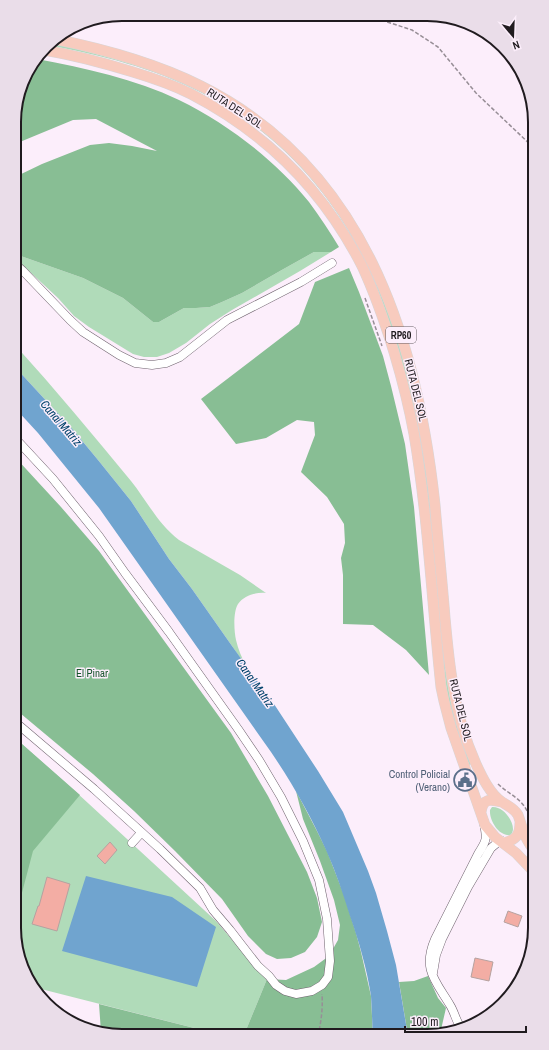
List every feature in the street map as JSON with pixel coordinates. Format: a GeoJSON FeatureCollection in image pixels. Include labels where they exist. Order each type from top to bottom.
{"type":"FeatureCollection","features":[{"type":"Feature","properties":{"kind":"main road","name":"RUTA DEL SOL"},"geometry":{"type":"LineString","coordinates":[[62,41],[109,52],[158,68],[203,87],[232,104],[268,130],[295,153],[327,189],[353,227],[368,253],[387,294],[421,408],[431,469],[448,646],[455,699],[467,740],[477,766],[489,788],[502,802],[513,809],[517,814],[528,842]]}},
{"type":"Feature","properties":{"kind":"main road","name":"RUTA DEL SOL"},"geometry":{"type":"LineString","coordinates":[[51,51],[103,63],[147,76],[175,87],[205,102],[240,124],[278,154],[318,197],[345,236],[362,268],[382,318],[399,372],[410,415],[419,470],[442,694],[455,740],[482,816],[490,831],[516,853],[528,866]]}},
{"type":"Feature","properties":{"kind":"main road"},"geometry":{"type":"LineString","coordinates":[[482,816],[482,805],[486,801],[494,800],[502,802]]}},
{"type":"Feature","properties":{"kind":"main road"},"geometry":{"type":"LineString","coordinates":[[502,842],[511,841],[516,838],[520,830],[520,821]]}},
{"type":"Feature","properties":{"kind":"street"},"geometry":{"type":"LineString","coordinates":[[21,269],[83,332],[119,356],[135,363],[152,365],[166,363],[180,357],[226,320],[301,282],[332,263]]}},
{"type":"Feature","properties":{"kind":"street"},"geometry":{"type":"LineString","coordinates":[[21,445],[53,479],[99,536],[238,729],[281,797],[303,841],[319,880],[327,919],[330,961],[328,977],[322,985],[312,991],[296,994],[285,991],[276,985],[258,966],[213,910],[200,888],[94,789],[21,727]]}},
{"type":"Feature","properties":{"kind":"street"},"geometry":{"type":"LineString","coordinates":[[459,1024],[450,1005],[433,976],[429,958],[432,945],[485,843],[486,835],[482,816]]}},
{"type":"Feature","properties":{"kind":"street"},"geometry":{"type":"LineString","coordinates":[[132,843],[141,833]]}},
{"type":"Feature","properties":{"kind":"street"},"geometry":{"type":"LineString","coordinates":[[433,976],[436,954],[468,887],[491,848],[497,843],[502,842]]}},
{"type":"Feature","properties":{"kind":"path"},"geometry":{"type":"LineString","coordinates":[[384,21],[412,30],[438,47],[476,93],[528,142]]}},
{"type":"Feature","properties":{"kind":"path"},"geometry":{"type":"LineString","coordinates":[[364,297],[383,349]]}},
{"type":"Feature","properties":{"kind":"path"},"geometry":{"type":"LineString","coordinates":[[496,783],[522,802],[528,814]]}},
{"type":"Feature","properties":{"kind":"path"},"geometry":{"type":"LineString","coordinates":[[320,1029],[323,1007],[322,985]]}},
{"type":"Feature","properties":{"kind":"green space"},"geometry":{"type":"Polygon","coordinates":[[[58,45],[78,49],[135,65],[165,75],[194,87],[220,101],[253,122],[292,156],[317,183],[339,212],[357,243],[374,276],[399,343],[417,414],[433,528],[447,682],[454,715],[471,764],[469,765],[456,729],[447,690],[432,542],[417,424],[400,357],[387,315],[375,283],[361,253],[326,197],[283,149],[258,128],[231,110],[184,84],[146,69],[87,53],[55,47],[58,45]]]}},
{"type":"Feature","properties":{"kind":"green space"},"geometry":{"type":"Polygon","coordinates":[[[43,60],[91,70],[145,86],[179,100],[215,120],[250,144],[296,187],[325,224],[339,247],[331,252],[314,252],[242,293],[210,307],[184,308],[159,322],[153,322],[123,298],[83,278],[21,256],[21,174],[90,145],[109,143],[157,151],[96,119],[73,120],[21,142],[21,122],[24,96],[38,66],[43,60]]]}},
{"type":"Feature","properties":{"kind":"green space"},"geometry":{"type":"Polygon","coordinates":[[[314,252],[331,252],[232,310],[210,324],[186,343],[169,353],[157,357],[144,357],[133,354],[74,316],[58,298],[21,264],[21,256],[83,278],[123,298],[153,322],[159,322],[184,308],[210,307],[242,293],[314,252]]]}},
{"type":"Feature","properties":{"kind":"green space"},"geometry":{"type":"Polygon","coordinates":[[[349,268],[383,356],[405,444],[414,507],[429,675],[406,650],[373,625],[343,624],[343,575],[341,558],[345,543],[344,524],[327,497],[301,472],[315,435],[314,422],[297,420],[266,438],[236,444],[201,399],[299,324],[315,282],[349,268]]]}},
{"type":"Feature","properties":{"kind":"green space"},"geometry":{"type":"Polygon","coordinates":[[[21,352],[131,481],[159,520],[172,534],[179,540],[240,575],[266,593],[247,596],[236,607],[234,622],[235,636],[246,666],[169,559],[131,501],[74,431],[21,374],[21,352]]]}},
{"type":"Feature","properties":{"kind":"green space","name":"El Pinar"},"geometry":{"type":"Polygon","coordinates":[[[21,464],[99,551],[231,733],[268,796],[307,872],[317,898],[322,922],[317,937],[305,952],[291,958],[277,959],[266,954],[248,936],[222,899],[134,811],[93,774],[21,714],[21,464]]]}},
{"type":"Feature","properties":{"kind":"green space"},"geometry":{"type":"Polygon","coordinates":[[[21,743],[216,921],[267,979],[246,1029],[198,1029],[42,989],[38,984],[26,960],[21,934],[21,743]]]}},
{"type":"Feature","properties":{"kind":"green space"},"geometry":{"type":"Polygon","coordinates":[[[21,743],[80,795],[33,851],[21,896],[21,743]]]}},
{"type":"Feature","properties":{"kind":"green space"},"geometry":{"type":"Polygon","coordinates":[[[296,791],[327,851],[344,895],[356,933],[371,996],[373,1029],[246,1029],[267,979],[286,980],[314,967],[329,956],[338,940],[340,925],[334,900],[303,819],[296,791]]]}},
{"type":"Feature","properties":{"kind":"green space"},"geometry":{"type":"Polygon","coordinates":[[[492,807],[500,809],[509,817],[513,825],[511,835],[507,835],[499,831],[493,823],[490,814],[492,807]]]}},
{"type":"Feature","properties":{"kind":"green space"},"geometry":{"type":"Polygon","coordinates":[[[428,976],[438,998],[446,1008],[441,1028],[407,1029],[399,982],[414,981],[428,976]]]}},
{"type":"Feature","properties":{"kind":"green space"},"geometry":{"type":"Polygon","coordinates":[[[99,1004],[198,1029],[122,1029],[101,1027],[99,1004]]]}},
{"type":"Feature","properties":{"kind":"water","name":"Canal Matriz"},"geometry":{"type":"Polygon","coordinates":[[[21,374],[74,431],[131,501],[169,559],[274,704],[343,812],[376,893],[396,965],[407,1029],[373,1029],[371,996],[360,946],[333,866],[308,812],[294,788],[271,752],[99,508],[38,433],[21,415],[21,374]]]}},
{"type":"Feature","properties":{"kind":"water"},"geometry":{"type":"Polygon","coordinates":[[[86,876],[172,897],[216,927],[197,987],[62,951],[86,876]]]}},
{"type":"Feature","properties":{"kind":"building"},"geometry":{"type":"Polygon","coordinates":[[[110,842],[117,850],[105,864],[97,856],[110,842]]]}},
{"type":"Feature","properties":{"kind":"building"},"geometry":{"type":"Polygon","coordinates":[[[47,877],[70,884],[57,931],[32,924],[47,877]]]}},
{"type":"Feature","properties":{"kind":"building"},"geometry":{"type":"Polygon","coordinates":[[[508,911],[522,916],[518,927],[504,922],[508,911]]]}},
{"type":"Feature","properties":{"kind":"building"},"geometry":{"type":"Polygon","coordinates":[[[475,958],[493,962],[489,981],[471,977],[475,958]]]}},
{"type":"Feature","properties":{"kind":"place","name":"Control Policial (Verano)"},"geometry":{"type":"Point","coordinates":[465,780]}}]}
